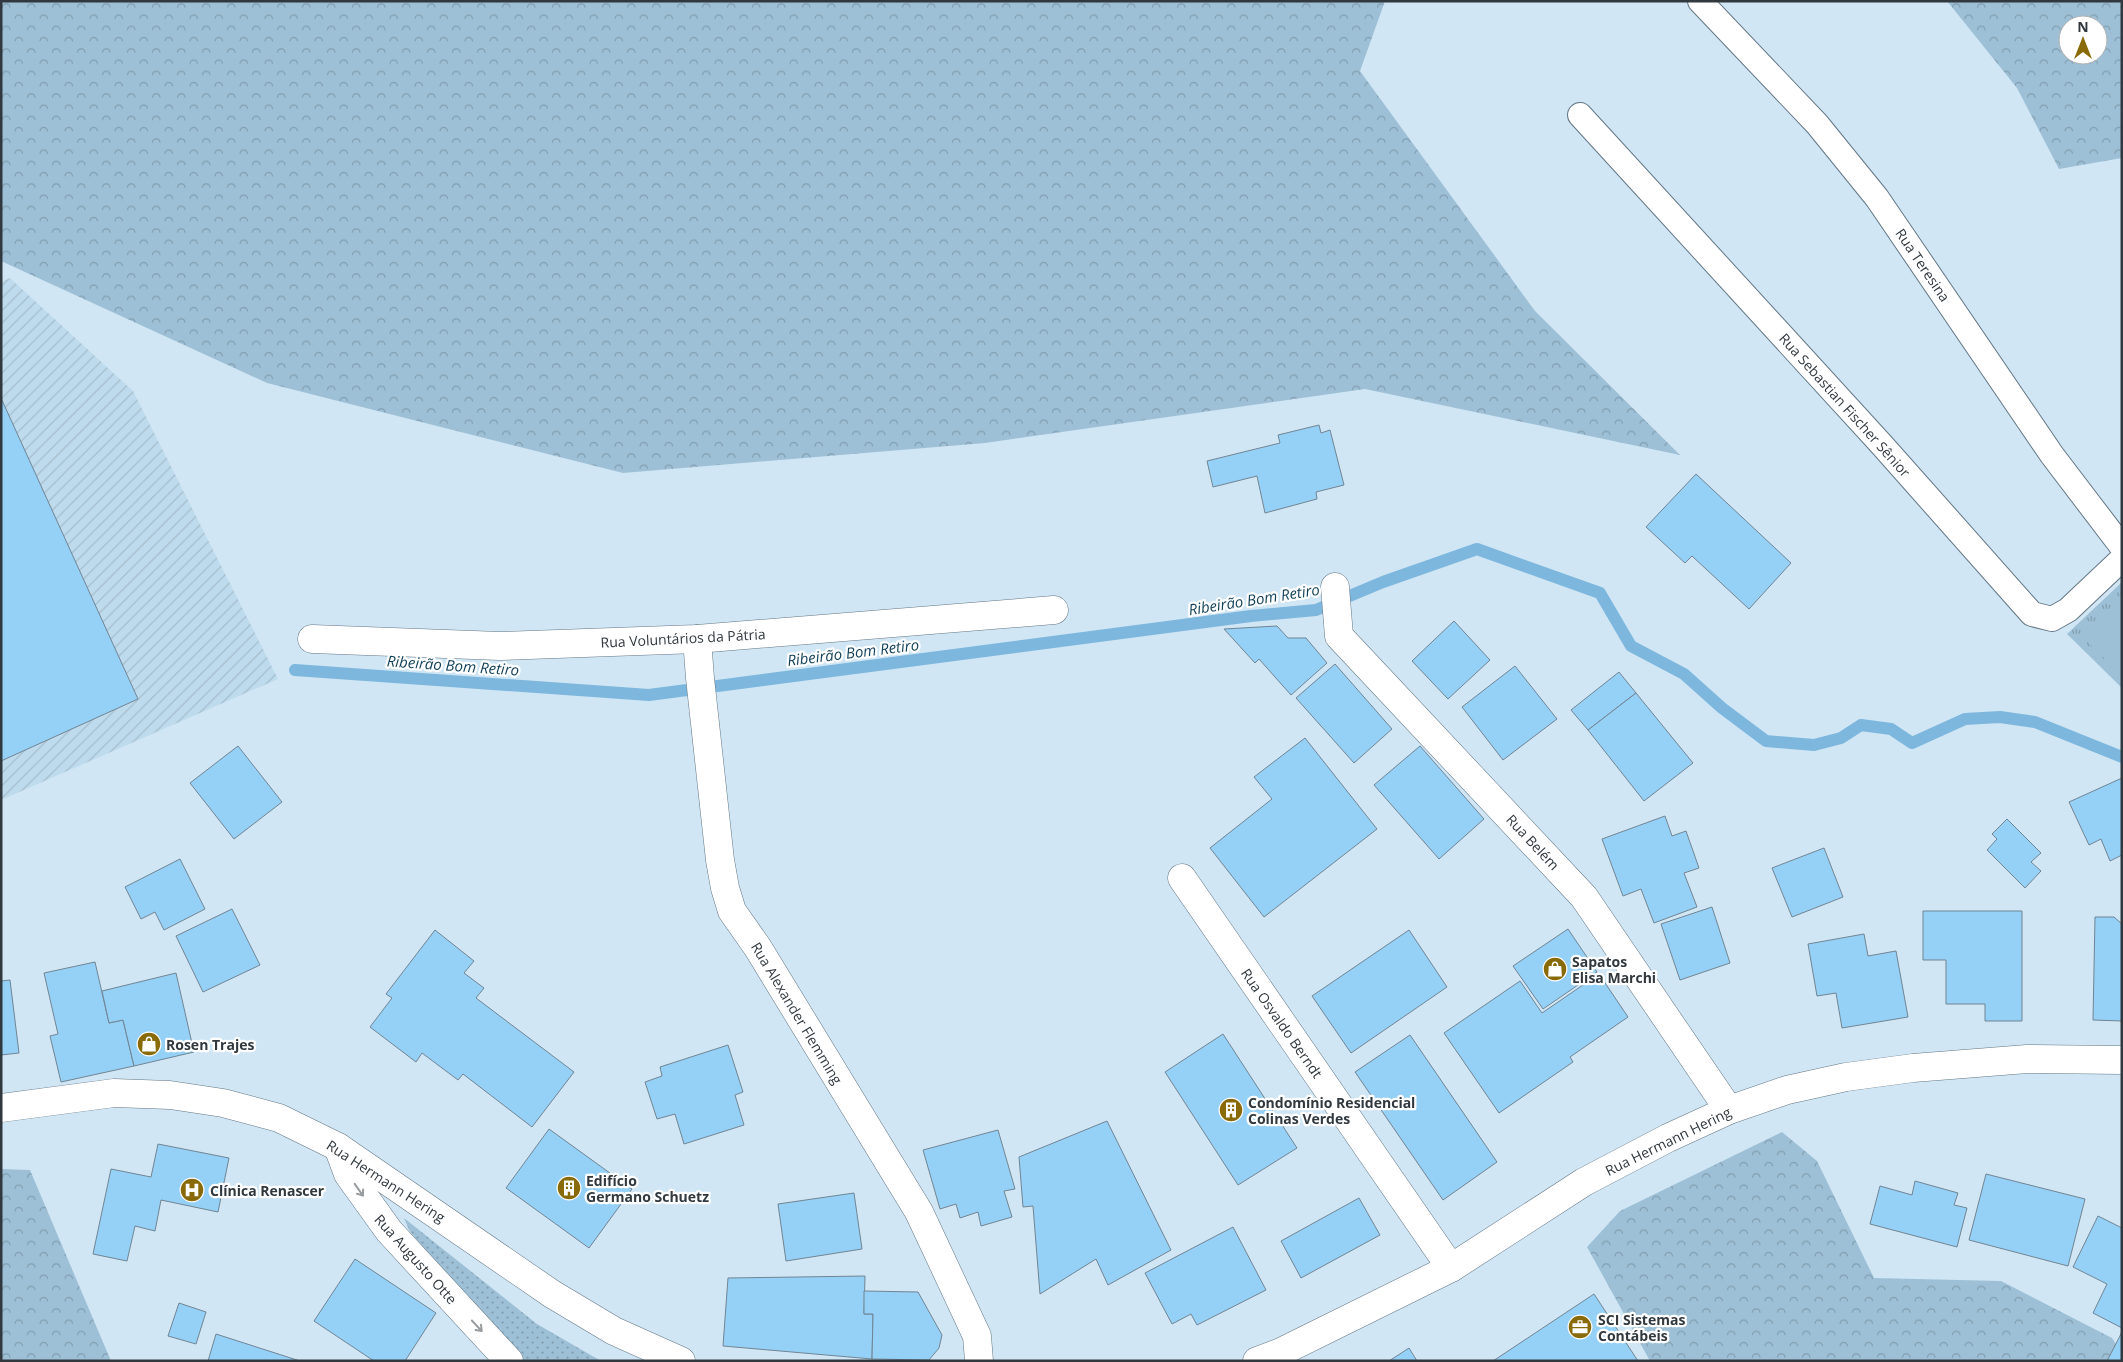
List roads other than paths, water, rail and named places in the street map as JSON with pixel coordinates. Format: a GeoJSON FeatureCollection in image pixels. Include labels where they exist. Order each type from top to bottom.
{"type":"FeatureCollection","features":[{"type":"Feature","properties":{"kind":"street","name":"Rua Belém"},"geometry":{"type":"LineString","coordinates":[[1335,587],[1339,636],[1584,897],[1729,1110]]}},
{"type":"Feature","properties":{"kind":"street","name":"Rua Voluntários da Pátria"},"geometry":{"type":"LineString","coordinates":[[312,639],[500,646],[697,639],[1054,610]]}},
{"type":"Feature","properties":{"kind":"street","name":"Rua Alexander Flemming"},"geometry":{"type":"LineString","coordinates":[[697,639],[720,860],[725,888],[732,911],[758,948],[919,1212],[977,1336],[979,1361]]}},
{"type":"Feature","properties":{"kind":"street","name":"Rua Osvaldo Berndt"},"geometry":{"type":"LineString","coordinates":[[1182,878],[1451,1268]]}},
{"type":"Feature","properties":{"kind":"street","name":"Rua Hermann Hering"},"geometry":{"type":"LineString","coordinates":[[1257,1361],[1281,1352],[1451,1268],[1584,1182],[1668,1138],[1729,1110],[1787,1090],[1846,1077],[1913,1068],[2028,1059],[2122,1060]]}},
{"type":"Feature","properties":{"kind":"street","name":"Rua Hermann Hering"},"geometry":{"type":"LineString","coordinates":[[1,1108],[114,1093],[170,1095],[223,1103],[279,1118],[338,1147],[552,1294],[614,1331],[680,1361]]}},
{"type":"Feature","properties":{"kind":"street","name":"Rua Augusto Otte"},"geometry":{"type":"LineString","coordinates":[[338,1147],[348,1174],[388,1232],[509,1361]]}},
{"type":"Feature","properties":{"kind":"lane","name":"Rua Teresina"},"geometry":{"type":"LineString","coordinates":[[1700,1],[1817,124],[1877,198],[2052,455],[2122,547]]}},
{"type":"Feature","properties":{"kind":"lane","name":"Rua Sebastian Fischer Sênior"},"geometry":{"type":"LineString","coordinates":[[1580,115],[2032,614],[2052,619],[2068,610],[2122,559]]}},
{"type":"Feature","properties":{"kind":"waterway","name":"Ribeirão Bom Retiro"},"geometry":{"type":"LineString","coordinates":[[295,670],[649,695],[1251,616],[1316,610],[1383,582],[1477,549],[1600,593],[1631,646],[1684,674],[1722,708],[1766,741],[1814,745],[1841,738],[1861,725],[1891,729],[1912,743],[1965,719],[2000,717],[2035,722],[2122,757]]}},
{"type":"Feature","properties":{"kind":"place","name":"Sapatos Elisa Marchi"},"geometry":{"type":"Point","coordinates":[1555,969]}},
{"type":"Feature","properties":{"kind":"place","name":"Rosen Trajes"},"geometry":{"type":"Point","coordinates":[149,1044]}},
{"type":"Feature","properties":{"kind":"place","name":"Condomínio Residencial Colinas Verdes"},"geometry":{"type":"Point","coordinates":[1231,1110]}},
{"type":"Feature","properties":{"kind":"place","name":"Edifício Germano Schuetz"},"geometry":{"type":"Point","coordinates":[569,1188]}},
{"type":"Feature","properties":{"kind":"place","name":"Clínica Renascer"},"geometry":{"type":"Point","coordinates":[192,1190]}},
{"type":"Feature","properties":{"kind":"place","name":"SCI Sistemas Contábeis"},"geometry":{"type":"Point","coordinates":[1580,1327]}}]}
